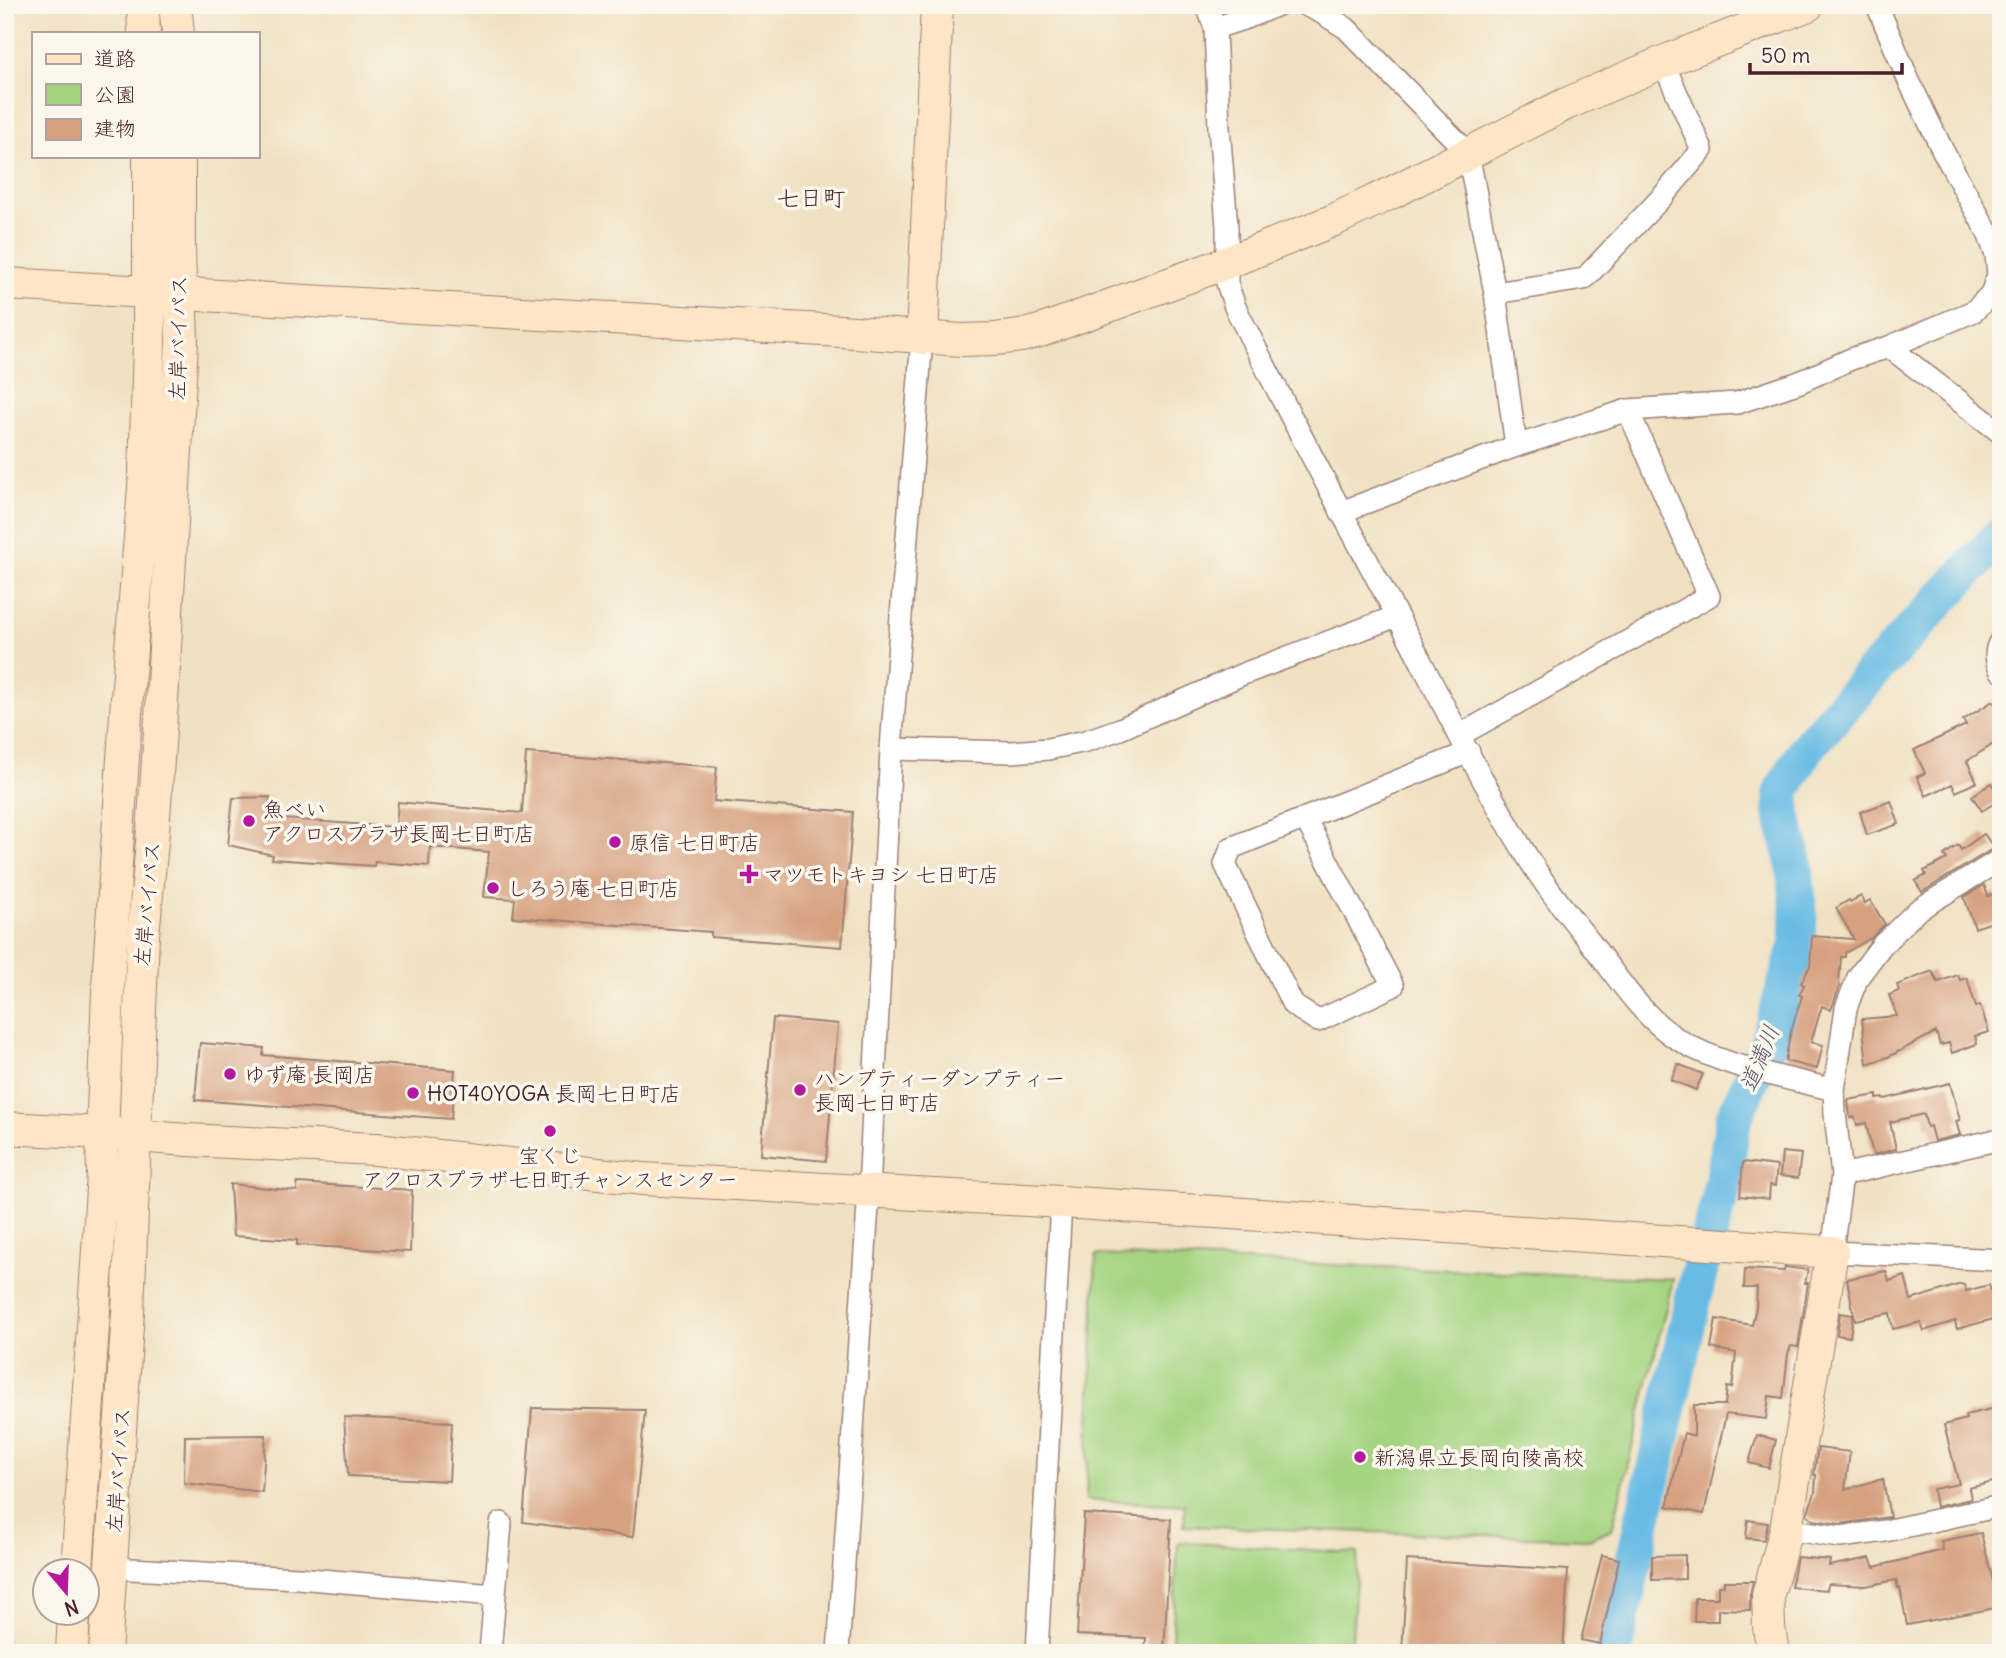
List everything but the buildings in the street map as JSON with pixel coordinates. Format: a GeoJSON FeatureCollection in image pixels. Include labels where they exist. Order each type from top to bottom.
{"type":"FeatureCollection","features":[{"type":"Feature","properties":{"kind":"street"},"geometry":{"type":"LineString","coordinates":[[143,5],[144,32]]}},
{"type":"Feature","properties":{"kind":"street"},"geometry":{"type":"LineString","coordinates":[[175,5],[178,32]]}},
{"type":"Feature","properties":{"kind":"street"},"geometry":{"type":"LineString","coordinates":[[838,1653],[869,1191],[891,749],[922,338],[937,5]]}},
{"type":"Feature","properties":{"kind":"street"},"geometry":{"type":"LineString","coordinates":[[1207,5],[1215,28],[1227,226],[1227,283],[1235,307],[1464,744],[1526,854],[1549,889],[1629,993],[1672,1035],[1704,1053],[1734,1064],[1834,1090]]}},
{"type":"Feature","properties":{"kind":"street"},"geometry":{"type":"LineString","coordinates":[[1215,28],[1278,5]]}},
{"type":"Feature","properties":{"kind":"street"},"geometry":{"type":"LineString","coordinates":[[1305,5],[1346,28],[1468,153],[1495,293],[1516,446]]}},
{"type":"Feature","properties":{"kind":"street"},"geometry":{"type":"LineString","coordinates":[[5,284],[827,330],[922,338],[972,340],[1021,336],[1226,263],[1332,221],[1566,104],[1663,62],[1808,5]]}},
{"type":"Feature","properties":{"kind":"street"},"geometry":{"type":"LineString","coordinates":[[1341,512],[1516,446],[1628,410],[1737,403],[1800,382],[1852,359],[1941,326],[1974,310],[1991,294],[1998,284],[1998,275],[1996,255],[1988,233],[1908,79],[1877,5]]}},
{"type":"Feature","properties":{"kind":"street"},"geometry":{"type":"LineString","coordinates":[[1495,293],[1584,279],[1663,196],[1702,150],[1663,62]]}},
{"type":"Feature","properties":{"kind":"street","name":"左岸バイパス"},"geometry":{"type":"LineString","coordinates":[[105,1653],[128,1312],[143,935],[155,806],[182,342],[165,292],[149,158]]}},
{"type":"Feature","properties":{"kind":"street","name":"左岸バイパス"},"geometry":{"type":"LineString","coordinates":[[78,1556],[103,1173],[102,1133],[110,955],[127,699],[145,474],[179,158]]}},
{"type":"Feature","properties":{"kind":"street"},"geometry":{"type":"LineString","coordinates":[[1889,347],[2001,433]]}},
{"type":"Feature","properties":{"kind":"street"},"geometry":{"type":"LineString","coordinates":[[1305,818],[1393,986],[1318,1021],[1293,1005],[1225,864],[1231,848],[1305,818],[1464,744],[1709,596],[1628,410]]}},
{"type":"Feature","properties":{"kind":"street"},"geometry":{"type":"LineString","coordinates":[[891,749],[1012,751],[1048,749],[1086,741],[1120,729],[1243,674],[1396,616]]}},
{"type":"Feature","properties":{"kind":"street"},"geometry":{"type":"LineString","coordinates":[[2001,640],[1996,647],[1997,664],[2001,671]]}},
{"type":"Feature","properties":{"kind":"street"},"geometry":{"type":"LineString","coordinates":[[1773,1653],[1768,1595],[1786,1529],[1832,1252],[1842,1175],[1834,1090],[1846,1008],[1858,977],[1882,944],[1918,910],[2001,859]]}},
{"type":"Feature","properties":{"kind":"street"},"geometry":{"type":"LineString","coordinates":[[5,1128],[376,1149],[643,1179],[2001,1260]]}},
{"type":"Feature","properties":{"kind":"street"},"geometry":{"type":"LineString","coordinates":[[1842,1175],[2001,1139]]}},
{"type":"Feature","properties":{"kind":"street"},"geometry":{"type":"LineString","coordinates":[[1037,1653],[1061,1202]]}},
{"type":"Feature","properties":{"kind":"street"},"geometry":{"type":"LineString","coordinates":[[1786,1529],[1840,1537],[1885,1531],[2001,1506]]}},
{"type":"Feature","properties":{"kind":"street"},"geometry":{"type":"LineString","coordinates":[[490,1653],[501,1523]]}},
{"type":"Feature","properties":{"kind":"street"},"geometry":{"type":"LineString","coordinates":[[112,1569],[298,1578],[494,1595]]}},
{"type":"Feature","properties":{"kind":"street"},"geometry":{"type":"LineString","coordinates":[[72,1653],[73,1626]]}},
{"type":"Feature","properties":{"kind":"green space","name":"新潟県立長岡向陵高校"},"geometry":{"type":"Polygon","coordinates":[[[1096,1255],[1673,1279],[1612,1529],[1589,1539],[1184,1526],[1185,1505],[1086,1500],[1096,1255]]]}},
{"type":"Feature","properties":{"kind":"green space"},"geometry":{"type":"Polygon","coordinates":[[[1178,1542],[1358,1553],[1351,1652],[1172,1641],[1178,1542]]]}},
{"type":"Feature","properties":{"kind":"waterway","name":"道満川"},"geometry":{"type":"LineString","coordinates":[[1613,1653],[1702,1260],[1719,1201],[1734,1117],[1768,1044],[1798,942],[1799,913],[1794,860],[1782,814],[1782,790],[1807,748],[1872,673],[2001,535]]}},
{"type":"Feature","properties":{"kind":"place","name":"魚べい アクロスプラザ長岡七日町店"},"geometry":{"type":"Point","coordinates":[249,821]}},
{"type":"Feature","properties":{"kind":"place","name":"原信 七日町店"},"geometry":{"type":"Point","coordinates":[615,842]}},
{"type":"Feature","properties":{"kind":"place","name":"マツモトキヨシ 七日町店"},"geometry":{"type":"Point","coordinates":[749,874]}},
{"type":"Feature","properties":{"kind":"place","name":"しろう庵 七日町店"},"geometry":{"type":"Point","coordinates":[493,888]}},
{"type":"Feature","properties":{"kind":"place","name":"ゆず庵 長岡店"},"geometry":{"type":"Point","coordinates":[230,1074]}},
{"type":"Feature","properties":{"kind":"place","name":"ハンプティーダンプティー 長岡七日町店"},"geometry":{"type":"Point","coordinates":[800,1090]}},
{"type":"Feature","properties":{"kind":"place","name":"HOT40YOGA 長岡七日町店"},"geometry":{"type":"Point","coordinates":[413,1093]}},
{"type":"Feature","properties":{"kind":"place","name":"宝くじ アクロスプラザ七日町チャンスセンター"},"geometry":{"type":"Point","coordinates":[550,1131]}},
{"type":"Feature","properties":{"kind":"place","name":"新潟県立長岡向陵高校"},"geometry":{"type":"Point","coordinates":[1360,1457]}},
{"type":"Feature","properties":{"kind":"district","name":"七日町"},"geometry":{"type":"Point","coordinates":[811,197]}}]}
